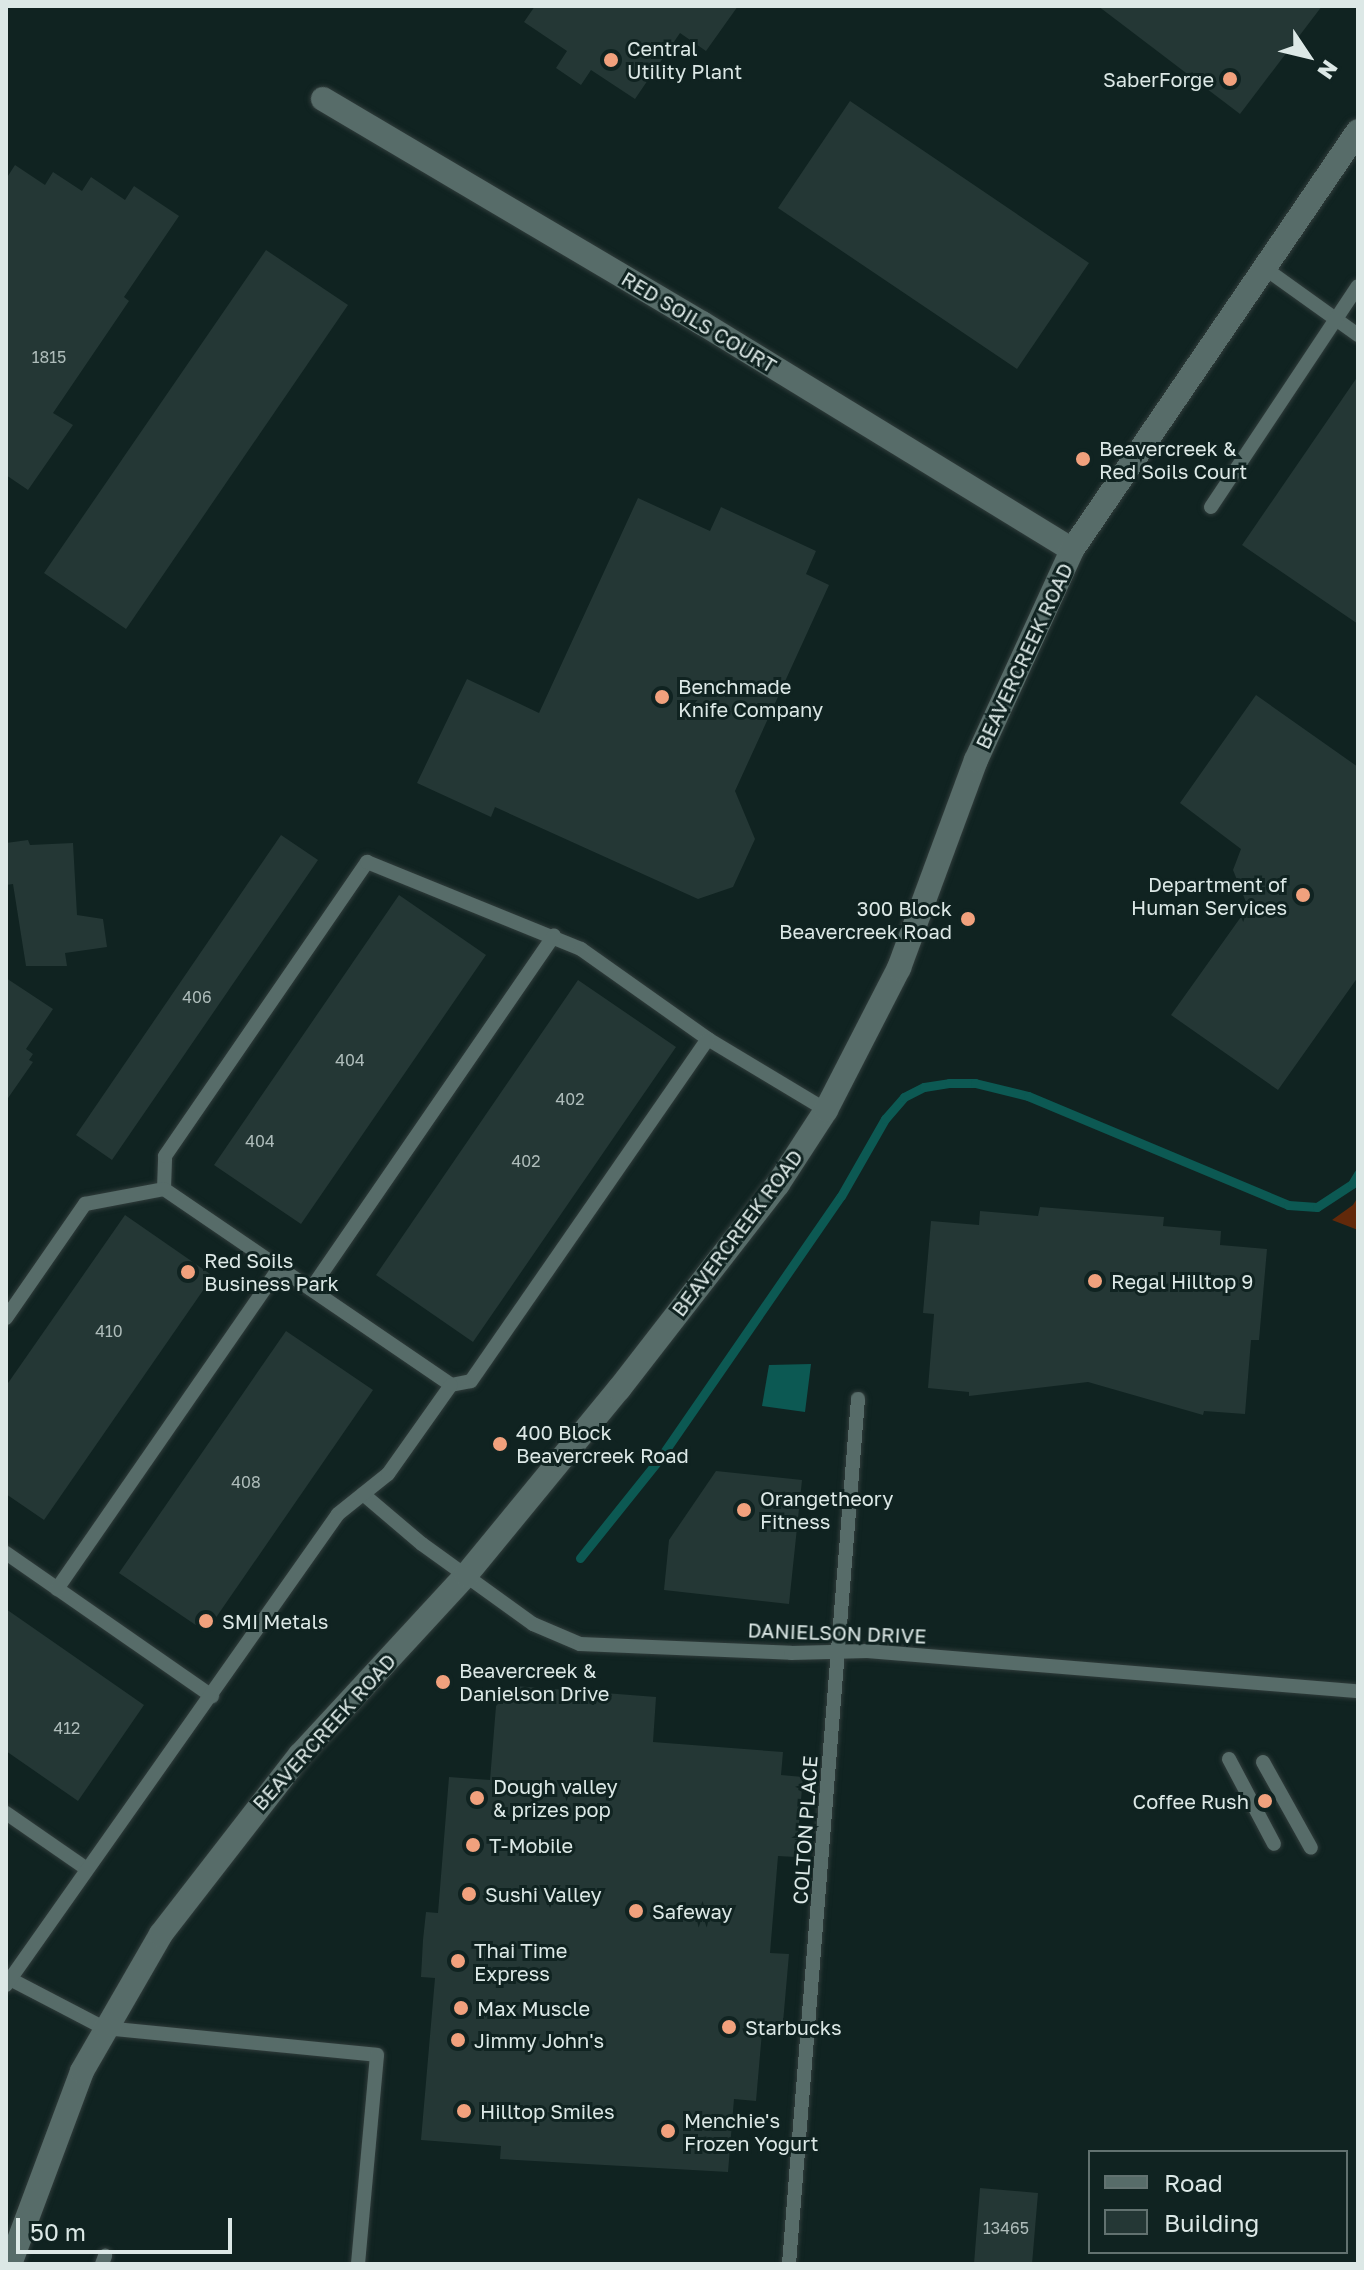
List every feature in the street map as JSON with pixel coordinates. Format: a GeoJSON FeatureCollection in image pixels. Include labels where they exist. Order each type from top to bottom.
{"type":"FeatureCollection","features":[{"type":"Feature","properties":{"kind":"main road","name":"RED SOILS COURT"},"geometry":{"type":"LineString","coordinates":[[323,99],[702,323],[1072,550]]}},
{"type":"Feature","properties":{"kind":"main road","name":"BEAVERCREEK ROAD"},"geometry":{"type":"LineString","coordinates":[[10,2264],[64,2114],[104,2028],[161,1934],[300,1755],[466,1575],[714,1267],[778,1184],[826,1110],[899,968],[976,760],[1072,550],[1358,131]]}},
{"type":"Feature","properties":{"kind":"lane"},"geometry":{"type":"LineString","coordinates":[[1263,267],[1358,335]]}},
{"type":"Feature","properties":{"kind":"lane"},"geometry":{"type":"LineString","coordinates":[[1211,507],[1358,286]]}},
{"type":"Feature","properties":{"kind":"lane"},"geometry":{"type":"LineString","coordinates":[[164,1189],[165,1156],[367,862],[581,949],[708,1039],[826,1110]]}},
{"type":"Feature","properties":{"kind":"lane"},"geometry":{"type":"LineString","coordinates":[[311,1289],[554,936]]}},
{"type":"Feature","properties":{"kind":"lane"},"geometry":{"type":"LineString","coordinates":[[358,2264],[377,2055],[104,2028],[8,1982],[338,1514],[388,1474],[451,1385],[471,1381],[708,1039]]}},
{"type":"Feature","properties":{"kind":"lane"},"geometry":{"type":"LineString","coordinates":[[6,1318],[85,1204],[164,1189],[451,1385]]}},
{"type":"Feature","properties":{"kind":"lane"},"geometry":{"type":"LineString","coordinates":[[57,1589],[279,1268]]}},
{"type":"Feature","properties":{"kind":"lane","name":"COLTON PLACE"},"geometry":{"type":"LineString","coordinates":[[789,2264],[858,1399]]}},
{"type":"Feature","properties":{"kind":"lane","name":"DANIELSON DRIVE"},"geometry":{"type":"LineString","coordinates":[[363,1494],[533,1624],[580,1644],[639,1649],[868,1651],[1358,1691]]}},
{"type":"Feature","properties":{"kind":"lane"},"geometry":{"type":"LineString","coordinates":[[6,1553],[212,1696]]}},
{"type":"Feature","properties":{"kind":"lane"},"geometry":{"type":"LineString","coordinates":[[1229,1759],[1274,1844]]}},
{"type":"Feature","properties":{"kind":"lane"},"geometry":{"type":"LineString","coordinates":[[1263,1762],[1311,1848]]}},
{"type":"Feature","properties":{"kind":"lane"},"geometry":{"type":"LineString","coordinates":[[6,1813],[87,1869]]}},
{"type":"Feature","properties":{"kind":"shaded area"},"geometry":{"type":"Polygon","coordinates":[[[1358,1197],[1358,1230],[1332,1220],[1353,1205],[1358,1197]]]}},
{"type":"Feature","properties":{"kind":"water"},"geometry":{"type":"Polygon","coordinates":[[[811,1364],[805,1412],[762,1406],[769,1365],[811,1364]]]}},
{"type":"Feature","properties":{"kind":"building","name":"Central Utility Plant"},"geometry":{"type":"Polygon","coordinates":[[[535,6],[738,6],[706,51],[680,33],[635,99],[591,70],[581,85],[556,68],[567,51],[524,22],[535,6]]]}},
{"type":"Feature","properties":{"kind":"building","name":"SaberForge"},"geometry":{"type":"Polygon","coordinates":[[[1098,6],[1322,6],[1240,114],[1098,6]]]}},
{"type":"Feature","properties":{"kind":"building"},"geometry":{"type":"Polygon","coordinates":[[[850,101],[1089,263],[1017,369],[778,208],[850,101]]]}},
{"type":"Feature","properties":{"kind":"building"},"geometry":{"type":"Polygon","coordinates":[[[15,165],[45,185],[53,172],[82,191],[91,177],[125,200],[134,186],[179,216],[124,297],[129,301],[53,413],[73,425],[28,490],[6,475],[6,179],[15,165]]]}},
{"type":"Feature","properties":{"kind":"building"},"geometry":{"type":"Polygon","coordinates":[[[266,250],[348,305],[126,629],[44,573],[266,250]]]}},
{"type":"Feature","properties":{"kind":"building"},"geometry":{"type":"Polygon","coordinates":[[[1358,376],[1358,624],[1242,545],[1358,376]]]}},
{"type":"Feature","properties":{"kind":"building","name":"Benchmade Knife Company"},"geometry":{"type":"Polygon","coordinates":[[[638,498],[710,531],[721,507],[816,551],[806,574],[829,585],[735,791],[755,839],[733,887],[698,899],[495,807],[491,817],[417,783],[467,679],[539,713],[638,498]]]}},
{"type":"Feature","properties":{"kind":"building","name":"Department of Human Services"},"geometry":{"type":"Polygon","coordinates":[[[1256,695],[1358,767],[1358,977],[1278,1090],[1171,1015],[1248,907],[1233,870],[1241,849],[1180,803],[1256,695]]]}},
{"type":"Feature","properties":{"kind":"building"},"geometry":{"type":"Polygon","coordinates":[[[281,835],[318,860],[112,1160],[76,1135],[281,835]]]}},
{"type":"Feature","properties":{"kind":"building"},"geometry":{"type":"Polygon","coordinates":[[[28,840],[30,845],[73,843],[77,915],[103,919],[107,947],[65,953],[67,966],[26,966],[13,884],[6,885],[6,843],[28,840]]]}},
{"type":"Feature","properties":{"kind":"building"},"geometry":{"type":"Polygon","coordinates":[[[399,895],[486,955],[301,1224],[214,1165],[399,895]]]}},
{"type":"Feature","properties":{"kind":"building"},"geometry":{"type":"Polygon","coordinates":[[[6,978],[53,1009],[26,1049],[33,1054],[29,1060],[33,1062],[6,1101],[6,978]]]}},
{"type":"Feature","properties":{"kind":"building"},"geometry":{"type":"Polygon","coordinates":[[[578,980],[676,1047],[473,1342],[376,1275],[578,980]]]}},
{"type":"Feature","properties":{"kind":"building","name":"Regal Hilltop 9"},"geometry":{"type":"Polygon","coordinates":[[[1040,1207],[1164,1217],[1163,1226],[1221,1231],[1220,1245],[1267,1249],[1259,1340],[1251,1340],[1245,1414],[1204,1411],[1203,1415],[1088,1382],[969,1396],[969,1392],[928,1388],[934,1314],[923,1313],[931,1221],[979,1225],[980,1211],[1038,1216],[1040,1207]]]}},
{"type":"Feature","properties":{"kind":"building"},"geometry":{"type":"Polygon","coordinates":[[[125,1215],[213,1276],[44,1520],[6,1494],[6,1386],[125,1215]]]}},
{"type":"Feature","properties":{"kind":"building"},"geometry":{"type":"Polygon","coordinates":[[[286,1331],[373,1390],[206,1632],[119,1573],[286,1331]]]}},
{"type":"Feature","properties":{"kind":"building","name":"Orangetheory Fitness"},"geometry":{"type":"Polygon","coordinates":[[[716,1471],[802,1480],[789,1604],[664,1590],[669,1540],[716,1471]]]}},
{"type":"Feature","properties":{"kind":"building"},"geometry":{"type":"Polygon","coordinates":[[[6,1609],[144,1705],[78,1801],[6,1751],[6,1609]]]}},
{"type":"Feature","properties":{"kind":"building","name":"Safeway"},"geometry":{"type":"Polygon","coordinates":[[[515,1686],[656,1697],[653,1742],[783,1752],[781,1775],[803,1777],[796,1857],[778,1856],[770,1953],[789,1954],[782,2034],[762,2032],[756,2101],[734,2099],[728,2172],[500,2159],[501,2146],[421,2140],[435,1978],[421,1977],[423,1940],[426,1912],[438,1913],[449,1777],[490,1780],[496,1706],[515,1686]]]}},
{"type":"Feature","properties":{"kind":"building"},"geometry":{"type":"Polygon","coordinates":[[[980,2188],[1038,2193],[1032,2264],[974,2264],[980,2188]]]}},
{"type":"Feature","properties":{"kind":"waterway"},"geometry":{"type":"LineString","coordinates":[[580,1558],[660,1458],[841,1196],[885,1119],[904,1097],[924,1087],[975,1083],[1028,1096],[1288,1205],[1317,1207],[1352,1184],[1358,1174]]}},
{"type":"Feature","properties":{"kind":"place","name":"Central Utility Plant"},"geometry":{"type":"Point","coordinates":[611,60]}},
{"type":"Feature","properties":{"kind":"place","name":"SaberForge"},"geometry":{"type":"Point","coordinates":[1230,79]}},
{"type":"Feature","properties":{"kind":"place","name":"Beavercreek & Red Soils Court"},"geometry":{"type":"Point","coordinates":[1083,459]}},
{"type":"Feature","properties":{"kind":"place","name":"Benchmade Knife Company"},"geometry":{"type":"Point","coordinates":[662,697]}},
{"type":"Feature","properties":{"kind":"place","name":"Department of Human Services"},"geometry":{"type":"Point","coordinates":[1303,895]}},
{"type":"Feature","properties":{"kind":"place","name":"300 Block Beavercreek Road"},"geometry":{"type":"Point","coordinates":[968,919]}},
{"type":"Feature","properties":{"kind":"place","name":"Red Soils Business Park"},"geometry":{"type":"Point","coordinates":[188,1272]}},
{"type":"Feature","properties":{"kind":"place","name":"Regal Hilltop 9"},"geometry":{"type":"Point","coordinates":[1095,1281]}},
{"type":"Feature","properties":{"kind":"place","name":"400 Block Beavercreek Road"},"geometry":{"type":"Point","coordinates":[500,1444]}},
{"type":"Feature","properties":{"kind":"place","name":"Orangetheory Fitness"},"geometry":{"type":"Point","coordinates":[744,1510]}},
{"type":"Feature","properties":{"kind":"place","name":"SMI Metals"},"geometry":{"type":"Point","coordinates":[206,1621]}},
{"type":"Feature","properties":{"kind":"place","name":"Beavercreek & Danielson Drive"},"geometry":{"type":"Point","coordinates":[443,1682]}},
{"type":"Feature","properties":{"kind":"place","name":"Dough valley & prizes pop"},"geometry":{"type":"Point","coordinates":[477,1798]}},
{"type":"Feature","properties":{"kind":"place","name":"Coffee Rush"},"geometry":{"type":"Point","coordinates":[1265,1801]}},
{"type":"Feature","properties":{"kind":"place","name":"T-Mobile"},"geometry":{"type":"Point","coordinates":[473,1845]}},
{"type":"Feature","properties":{"kind":"place","name":"Sushi Valley"},"geometry":{"type":"Point","coordinates":[469,1894]}},
{"type":"Feature","properties":{"kind":"place","name":"Safeway"},"geometry":{"type":"Point","coordinates":[636,1911]}},
{"type":"Feature","properties":{"kind":"place","name":"Thai Time Express"},"geometry":{"type":"Point","coordinates":[458,1961]}},
{"type":"Feature","properties":{"kind":"place","name":"Max Muscle"},"geometry":{"type":"Point","coordinates":[461,2008]}},
{"type":"Feature","properties":{"kind":"place","name":"Starbucks"},"geometry":{"type":"Point","coordinates":[729,2027]}},
{"type":"Feature","properties":{"kind":"place","name":"Jimmy John's"},"geometry":{"type":"Point","coordinates":[458,2040]}},
{"type":"Feature","properties":{"kind":"place","name":"Hilltop Smiles"},"geometry":{"type":"Point","coordinates":[464,2111]}},
{"type":"Feature","properties":{"kind":"place","name":"Menchie's Frozen Yogurt"},"geometry":{"type":"Point","coordinates":[668,2131]}}]}
